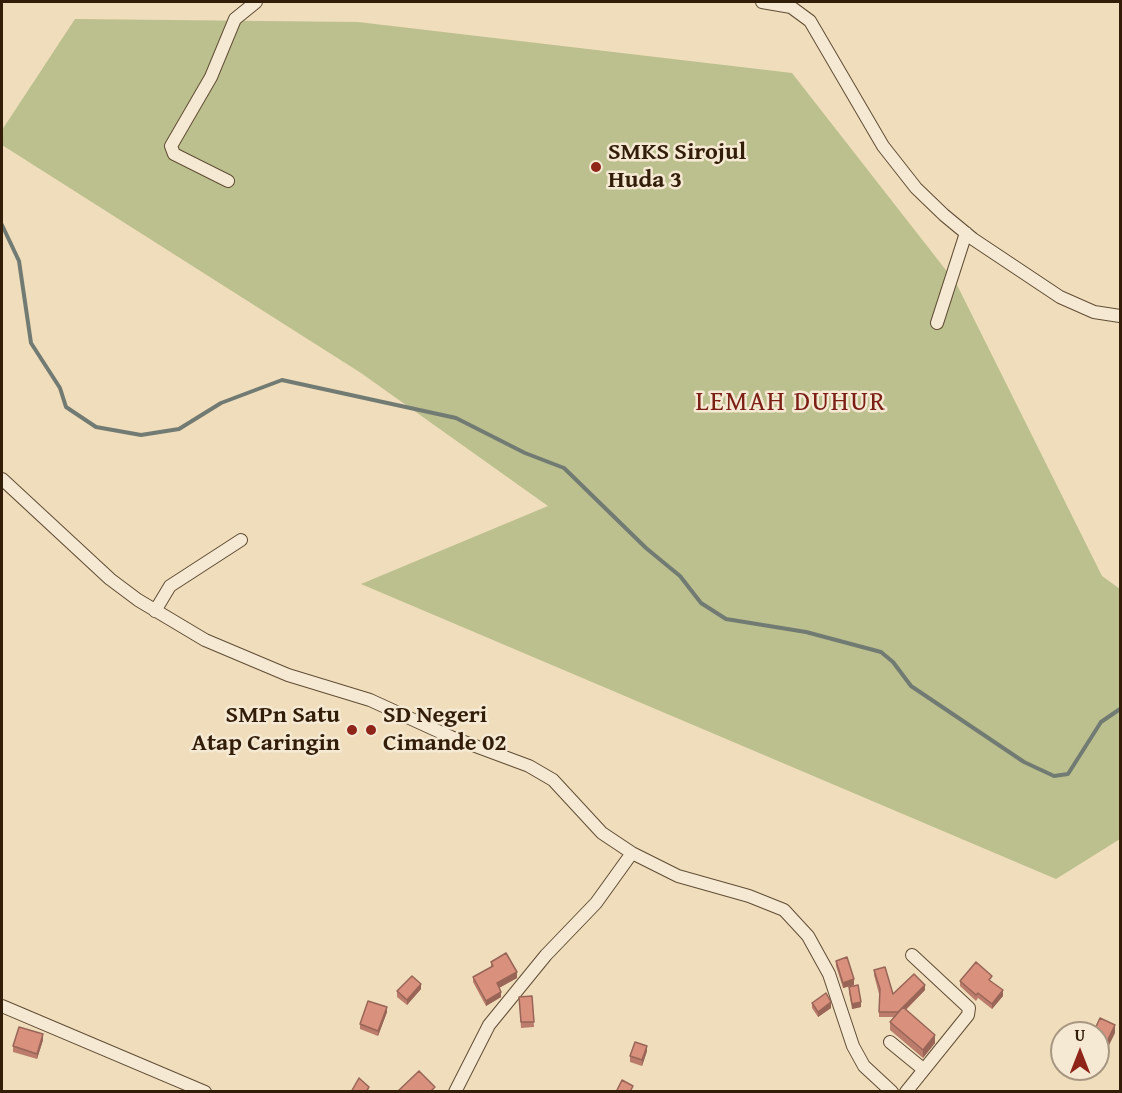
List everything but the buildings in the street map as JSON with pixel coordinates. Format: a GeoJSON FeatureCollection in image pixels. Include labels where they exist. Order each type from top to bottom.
{"type":"FeatureCollection","features":[{"type":"Feature","properties":{"kind":"street"},"geometry":{"type":"LineString","coordinates":[[228,181],[174,154],[171,146],[211,77],[235,19],[256,2]]}},
{"type":"Feature","properties":{"kind":"street"},"geometry":{"type":"LineString","coordinates":[[762,2],[791,7],[810,21],[883,146],[916,188],[966,233],[1060,297],[1094,312],[1120,316]]}},
{"type":"Feature","properties":{"kind":"street"},"geometry":{"type":"LineString","coordinates":[[937,323],[966,233]]}},
{"type":"Feature","properties":{"kind":"street"},"geometry":{"type":"LineString","coordinates":[[2,479],[110,579],[155,611],[205,640],[256,663],[369,700],[451,737],[529,766],[553,780],[602,833],[632,853],[671,873],[760,900],[790,915],[807,936],[829,974],[858,1055],[874,1078],[892,1092]]}},
{"type":"Feature","properties":{"kind":"street"},"geometry":{"type":"LineString","coordinates":[[155,611],[170,586],[241,540]]}},
{"type":"Feature","properties":{"kind":"street"},"geometry":{"type":"LineString","coordinates":[[455,1092],[489,1025],[546,955],[591,909],[632,853]]}},
{"type":"Feature","properties":{"kind":"street"},"geometry":{"type":"LineString","coordinates":[[906,1092],[968,1015],[969,1008],[912,955]]}},
{"type":"Feature","properties":{"kind":"street"},"geometry":{"type":"LineString","coordinates":[[2,1006],[205,1092]]}},
{"type":"Feature","properties":{"kind":"street"},"geometry":{"type":"LineString","coordinates":[[890,1042],[923,1069]]}},
{"type":"Feature","properties":{"kind":"green space"},"geometry":{"type":"Polygon","coordinates":[[[75,19],[358,22],[792,73],[956,283],[1102,576],[1120,589],[1120,839],[1056,879],[361,584],[548,506],[361,373],[2,145],[2,130],[75,19]]]}},
{"type":"Feature","properties":{"kind":"waterway"},"geometry":{"type":"LineString","coordinates":[[2,225],[19,261],[31,343],[60,388],[66,407],[96,427],[141,435],[179,429],[221,403],[282,380],[456,418],[525,453],[564,468],[646,548],[680,576],[701,603],[726,619],[806,632],[881,652],[893,662],[911,686],[1024,762],[1054,776],[1068,774],[1101,722],[1120,709]]}},
{"type":"Feature","properties":{"kind":"place","name":"SMKS Sirojul Huda 3"},"geometry":{"type":"Point","coordinates":[596,167]}},
{"type":"Feature","properties":{"kind":"place","name":"SMPn Satu Atap Caringin"},"geometry":{"type":"Point","coordinates":[352,730]}},
{"type":"Feature","properties":{"kind":"place","name":"SD Negeri Cimande 02"},"geometry":{"type":"Point","coordinates":[371,730]}},
{"type":"Feature","properties":{"kind":"district","name":"LEMAH DUHUR"},"geometry":{"type":"Point","coordinates":[791,403]}}]}
